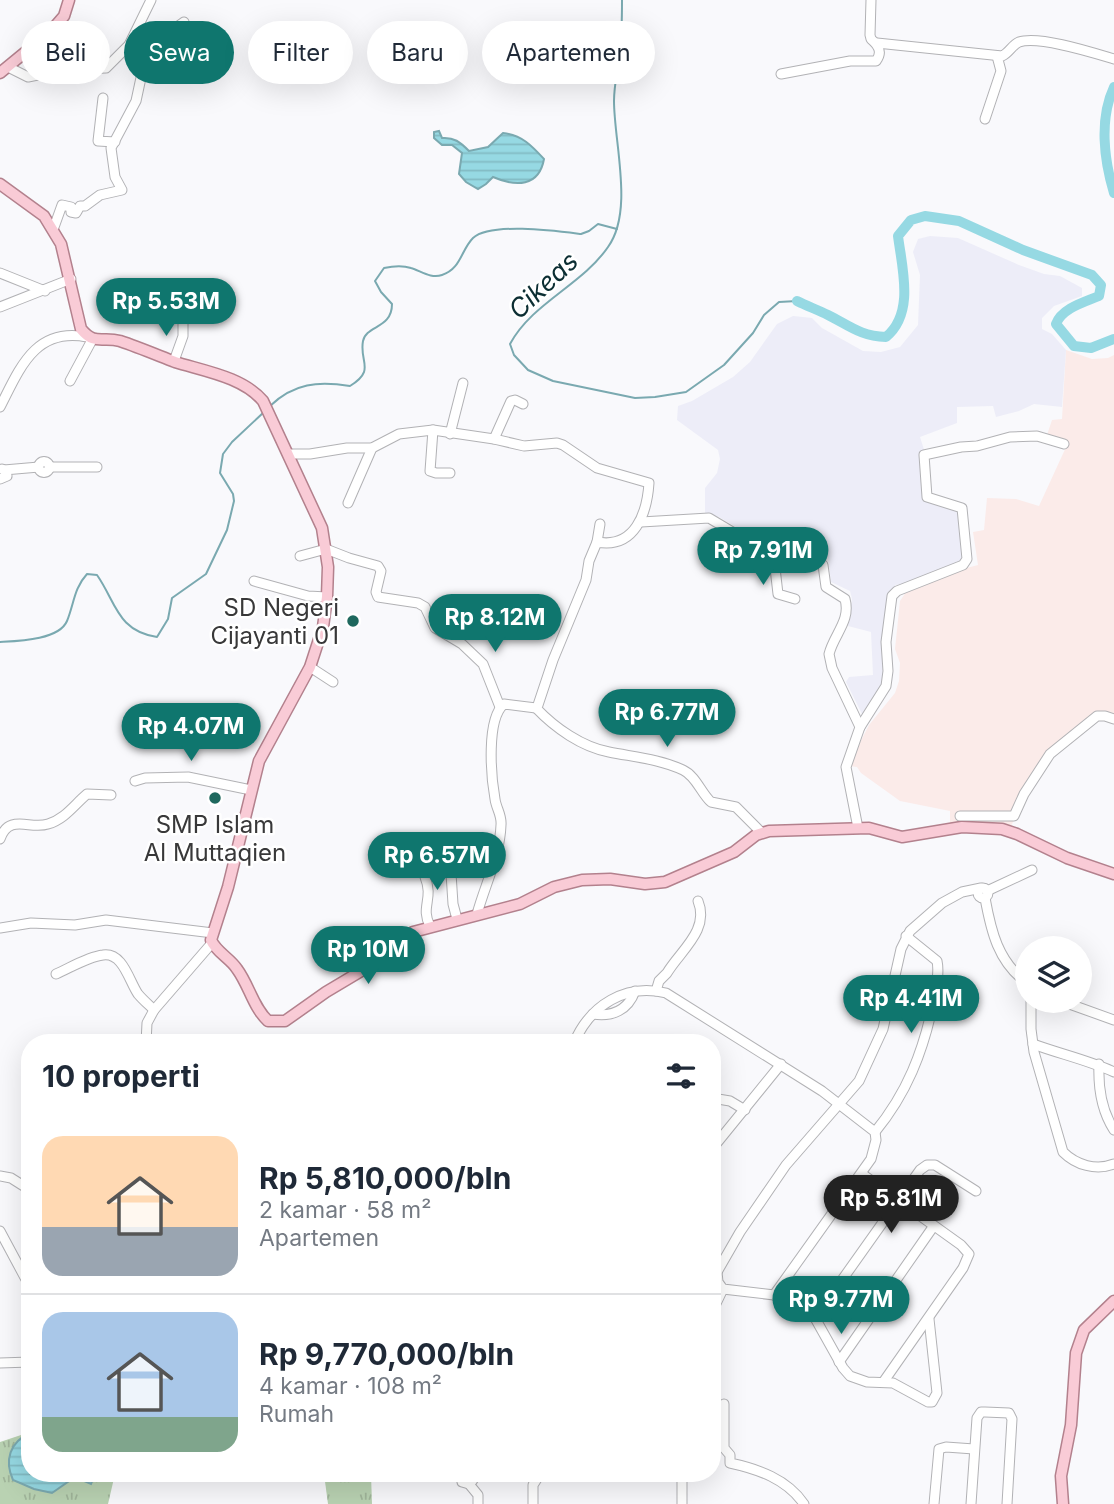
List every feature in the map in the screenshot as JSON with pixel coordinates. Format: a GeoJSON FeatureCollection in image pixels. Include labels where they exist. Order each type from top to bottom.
{"type":"FeatureCollection","features":[{"type":"Feature","properties":{"kind":"main road"},"geometry":{"type":"LineString","coordinates":[[4,70],[64,16],[69,0]]}},
{"type":"Feature","properties":{"kind":"main road"},"geometry":{"type":"LineString","coordinates":[[0,184],[44,216],[61,244],[81,329],[90,338],[116,340],[255,392],[263,401],[319,519],[326,549],[327,597],[323,627],[310,667],[259,761],[213,938],[236,966],[262,1016],[268,1021],[285,1021],[326,992],[373,965],[409,933],[520,904],[554,887],[582,880],[611,879],[652,885],[665,882],[734,852],[762,833],[858,828],[880,830],[902,837],[962,827],[1003,829],[1067,858],[1114,874]]}},
{"type":"Feature","properties":{"kind":"main road"},"geometry":{"type":"LineString","coordinates":[[1063,1504],[1061,1476],[1071,1425],[1076,1353],[1084,1330],[1114,1301]]}},
{"type":"Feature","properties":{"kind":"street"},"geometry":{"type":"LineString","coordinates":[[141,21],[151,0]]}},
{"type":"Feature","properties":{"kind":"street"},"geometry":{"type":"LineString","coordinates":[[871,0],[870,35],[877,43],[997,56],[1005,55],[1018,43],[1027,41],[1093,51],[1114,59]]}},
{"type":"Feature","properties":{"kind":"street"},"geometry":{"type":"LineString","coordinates":[[781,74],[850,61],[876,61],[879,53],[877,43]]}},
{"type":"Feature","properties":{"kind":"street"},"geometry":{"type":"LineString","coordinates":[[4,70],[28,77],[62,70],[106,68],[124,50]]}},
{"type":"Feature","properties":{"kind":"street"},"geometry":{"type":"LineString","coordinates":[[985,119],[1001,71],[997,56]]}},
{"type":"Feature","properties":{"kind":"street"},"geometry":{"type":"LineString","coordinates":[[53,230],[62,205],[71,207],[71,212],[76,213],[80,206],[85,206],[100,195],[122,190],[115,177],[111,148],[136,101],[140,84]]}},
{"type":"Feature","properties":{"kind":"street"},"geometry":{"type":"LineString","coordinates":[[103,98],[98,141],[115,142]]}},
{"type":"Feature","properties":{"kind":"street"},"geometry":{"type":"LineString","coordinates":[[0,273],[45,290]]}},
{"type":"Feature","properties":{"kind":"street"},"geometry":{"type":"LineString","coordinates":[[0,307],[71,279]]}},
{"type":"Feature","properties":{"kind":"street"},"geometry":{"type":"LineString","coordinates":[[174,361],[183,336],[183,318]]}},
{"type":"Feature","properties":{"kind":"street"},"geometry":{"type":"LineString","coordinates":[[0,407],[33,349],[45,341],[76,335],[90,338],[70,381]]}},
{"type":"Feature","properties":{"kind":"street"},"geometry":{"type":"LineString","coordinates":[[450,434],[463,383]]}},
{"type":"Feature","properties":{"kind":"street"},"geometry":{"type":"LineString","coordinates":[[494,439],[511,401],[523,404]]}},
{"type":"Feature","properties":{"kind":"street"},"geometry":{"type":"LineString","coordinates":[[433,430],[430,470],[450,473]]}},
{"type":"Feature","properties":{"kind":"street"},"geometry":{"type":"LineString","coordinates":[[288,454],[372,448],[405,432],[433,430],[524,446],[557,443],[597,468],[649,483],[641,522],[614,543],[597,542]]}},
{"type":"Feature","properties":{"kind":"street"},"geometry":{"type":"LineString","coordinates":[[858,828],[846,767],[860,727],[886,686],[886,642],[892,596],[897,591],[963,565],[967,559],[962,508],[927,497],[924,455],[977,446],[1003,438],[1032,436],[1064,444]]}},
{"type":"Feature","properties":{"kind":"street"},"geometry":{"type":"LineString","coordinates":[[348,503],[372,448]]}},
{"type":"Feature","properties":{"kind":"street"},"geometry":{"type":"LineString","coordinates":[[0,479],[7,477],[2,470],[9,467],[39,467],[44,462],[49,467],[97,467]]}},
{"type":"Feature","properties":{"kind":"street"},"geometry":{"type":"LineString","coordinates":[[641,522],[662,523],[706,518],[751,543],[797,550],[823,565],[826,587],[846,602],[844,625],[829,654],[836,678],[860,727]]}},
{"type":"Feature","properties":{"kind":"street"},"geometry":{"type":"LineString","coordinates":[[536,708],[586,580],[600,524]]}},
{"type":"Feature","properties":{"kind":"street"},"geometry":{"type":"LineString","coordinates":[[778,546],[775,568],[778,594],[795,599]]}},
{"type":"Feature","properties":{"kind":"street"},"geometry":{"type":"LineString","coordinates":[[300,556],[326,549],[378,566],[381,576],[376,592],[379,598],[418,603],[425,607],[435,628],[462,644],[483,664],[500,708]]}},
{"type":"Feature","properties":{"kind":"street"},"geometry":{"type":"LineString","coordinates":[[254,581],[308,596],[327,597]]}},
{"type":"Feature","properties":{"kind":"street"},"geometry":{"type":"LineString","coordinates":[[310,667],[333,682]]}},
{"type":"Feature","properties":{"kind":"street"},"geometry":{"type":"LineString","coordinates":[[477,914],[496,854],[501,825],[494,791],[491,739],[495,718],[504,704],[536,708],[556,727],[594,747],[683,769],[692,776],[712,802],[736,807],[762,833]]}},
{"type":"Feature","properties":{"kind":"street"},"geometry":{"type":"LineString","coordinates":[[960,816],[1014,816],[1024,793],[1053,751],[1097,716],[1114,719]]}},
{"type":"Feature","properties":{"kind":"street"},"geometry":{"type":"LineString","coordinates":[[135,781],[145,778],[188,777],[251,790]]}},
{"type":"Feature","properties":{"kind":"street"},"geometry":{"type":"LineString","coordinates":[[0,839],[4,830],[13,824],[48,824],[74,808],[87,794],[111,795]]}},
{"type":"Feature","properties":{"kind":"street"},"geometry":{"type":"LineString","coordinates":[[430,850],[446,853],[450,858],[453,904],[457,919]]}},
{"type":"Feature","properties":{"kind":"street"},"geometry":{"type":"LineString","coordinates":[[721,1262],[775,1179],[859,1081],[877,1046],[890,1006],[906,936],[920,920],[962,892],[985,892],[1032,870]]}},
{"type":"Feature","properties":{"kind":"street"},"geometry":{"type":"LineString","coordinates":[[425,877],[430,891],[425,912],[430,926]]}},
{"type":"Feature","properties":{"kind":"street"},"geometry":{"type":"LineString","coordinates":[[985,892],[992,932],[1000,953],[1015,974]]}},
{"type":"Feature","properties":{"kind":"street"},"geometry":{"type":"LineString","coordinates":[[656,990],[659,981],[697,931],[702,914],[698,901]]}},
{"type":"Feature","properties":{"kind":"street"},"geometry":{"type":"LineString","coordinates":[[0,928],[31,923],[75,925],[106,920],[213,938],[154,1010],[147,1023],[146,1034]]}},
{"type":"Feature","properties":{"kind":"street"},"geometry":{"type":"LineString","coordinates":[[774,1295],[862,1174],[873,1154],[875,1132],[895,1104],[919,1060],[938,974],[936,961],[906,936]]}},
{"type":"Feature","properties":{"kind":"street"},"geometry":{"type":"LineString","coordinates":[[56,974],[105,954],[111,956],[122,965],[139,995],[154,1010]]}},
{"type":"Feature","properties":{"kind":"street"},"geometry":{"type":"LineString","coordinates":[[666,993],[667,973]]}},
{"type":"Feature","properties":{"kind":"street"},"geometry":{"type":"LineString","coordinates":[[580,1034],[593,1014],[608,1002],[635,991],[656,990],[666,993],[780,1064],[840,1104],[875,1132]]}},
{"type":"Feature","properties":{"kind":"street"},"geometry":{"type":"LineString","coordinates":[[593,1014],[617,1013],[628,1005],[635,991]]}},
{"type":"Feature","properties":{"kind":"street"},"geometry":{"type":"LineString","coordinates":[[1092,1012],[1114,1020]]}},
{"type":"Feature","properties":{"kind":"street"},"geometry":{"type":"LineString","coordinates":[[1032,1013],[1033,1044],[1063,1152],[1087,1166],[1114,1164]]}},
{"type":"Feature","properties":{"kind":"street"},"geometry":{"type":"LineString","coordinates":[[1033,1044],[1061,1055],[1099,1064],[1114,1072]]}},
{"type":"Feature","properties":{"kind":"street"},"geometry":{"type":"LineString","coordinates":[[721,1135],[745,1110],[780,1064]]}},
{"type":"Feature","properties":{"kind":"street"},"geometry":{"type":"LineString","coordinates":[[1099,1064],[1102,1104],[1114,1130]]}},
{"type":"Feature","properties":{"kind":"street"},"geometry":{"type":"LineString","coordinates":[[721,1100],[730,1101],[745,1110]]}},
{"type":"Feature","properties":{"kind":"street"},"geometry":{"type":"LineString","coordinates":[[815,1318],[897,1199],[926,1165],[935,1165],[976,1191]]}},
{"type":"Feature","properties":{"kind":"street"},"geometry":{"type":"LineString","coordinates":[[862,1174],[961,1245],[969,1254],[963,1268],[929,1319],[884,1381]]}},
{"type":"Feature","properties":{"kind":"street"},"geometry":{"type":"LineString","coordinates":[[0,1176],[21,1183]]}},
{"type":"Feature","properties":{"kind":"street"},"geometry":{"type":"LineString","coordinates":[[839,1362],[933,1227]]}},
{"type":"Feature","properties":{"kind":"street"},"geometry":{"type":"LineString","coordinates":[[0,1231],[21,1270]]}},
{"type":"Feature","properties":{"kind":"street"},"geometry":{"type":"LineString","coordinates":[[721,1286],[723,1289],[774,1295],[815,1318],[839,1362],[850,1376],[860,1380],[884,1381],[932,1402],[936,1398],[935,1366],[929,1319]]}},
{"type":"Feature","properties":{"kind":"street"},"geometry":{"type":"LineString","coordinates":[[721,1293],[723,1289]]}},
{"type":"Feature","properties":{"kind":"street"},"geometry":{"type":"LineString","coordinates":[[0,1363],[21,1362]]}},
{"type":"Feature","properties":{"kind":"street"},"geometry":{"type":"LineString","coordinates":[[724,1404],[724,1448],[730,1455],[730,1463],[759,1470],[790,1488],[804,1504]]}},
{"type":"Feature","properties":{"kind":"street"},"geometry":{"type":"LineString","coordinates":[[971,1504],[978,1415],[985,1412],[1000,1412],[1011,1416],[1007,1504]]}},
{"type":"Feature","properties":{"kind":"street"},"geometry":{"type":"LineString","coordinates":[[934,1504],[939,1449],[974,1449]]}},
{"type":"Feature","properties":{"kind":"street"},"geometry":{"type":"LineString","coordinates":[[472,1482],[478,1495],[478,1504]]}},
{"type":"Feature","properties":{"kind":"street"},"geometry":{"type":"LineString","coordinates":[[533,1504],[535,1482]]}},
{"type":"Feature","properties":{"kind":"street"},"geometry":{"type":"LineString","coordinates":[[682,1482],[682,1504]]}},
{"type":"Feature","properties":{"kind":"shaded area"},"geometry":{"type":"Polygon","coordinates":[[[930,236],[958,238],[1019,265],[1044,274],[1060,276],[1082,288],[1082,296],[1054,306],[1042,318],[1042,329],[1052,334],[1066,350],[1062,407],[1034,404],[996,417],[993,406],[957,407],[957,423],[920,437],[928,462],[926,493],[965,510],[970,557],[911,583],[895,585],[888,651],[893,669],[891,684],[884,698],[865,720],[846,682],[849,677],[873,675],[871,632],[848,626],[852,599],[850,591],[831,582],[828,558],[794,542],[753,537],[719,517],[705,515],[705,488],[717,473],[720,459],[718,450],[677,420],[678,406],[692,401],[733,377],[750,362],[777,324],[793,316],[812,318],[822,328],[863,351],[881,352],[900,347],[918,325],[920,275],[913,252],[918,239],[930,236]]]}},
{"type":"Feature","properties":{"kind":"shaded area"},"geometry":{"type":"Polygon","coordinates":[[[1066,350],[1092,359],[1114,355],[1114,724],[1100,720],[1054,753],[1032,784],[1010,828],[971,822],[950,823],[950,811],[900,801],[861,773],[857,767],[848,766],[869,725],[895,693],[899,681],[900,663],[895,649],[900,601],[906,592],[940,575],[978,565],[973,532],[984,530],[987,498],[1016,499],[1039,506],[1067,445],[1046,438],[1052,420],[1062,419],[1066,350]]]}},
{"type":"Feature","properties":{"kind":"green space"},"geometry":{"type":"Polygon","coordinates":[[[21,1435],[21,1482],[113,1482],[108,1504],[0,1504],[0,1442],[21,1435]]]}},
{"type":"Feature","properties":{"kind":"green space"},"geometry":{"type":"Polygon","coordinates":[[[325,1482],[371,1482],[372,1504],[328,1504],[325,1482]]]}},
{"type":"Feature","properties":{"kind":"water"},"geometry":{"type":"Polygon","coordinates":[[[439,131],[442,138],[457,141],[469,151],[488,147],[503,133],[516,136],[544,159],[532,180],[518,183],[493,177],[478,189],[459,174],[462,153],[452,145],[442,145],[434,138],[434,132],[439,131]]]}},
{"type":"Feature","properties":{"kind":"water"},"geometry":{"type":"Polygon","coordinates":[[[21,1439],[21,1482],[68,1482],[52,1493],[13,1480],[9,1459],[21,1439]]]}},
{"type":"Feature","properties":{"kind":"waterway","name":"Cikeas"},"geometry":{"type":"LineString","coordinates":[[622,0],[614,101],[621,176],[620,215],[616,232],[597,260],[519,330],[510,344],[514,355],[528,370],[553,381],[635,398],[686,392],[724,365],[753,333],[764,315],[779,302],[797,301]]}},
{"type":"Feature","properties":{"kind":"waterway"},"geometry":{"type":"LineString","coordinates":[[1114,87],[1109,99],[1105,126],[1108,167],[1114,193]]}},
{"type":"Feature","properties":{"kind":"waterway"},"geometry":{"type":"LineString","coordinates":[[797,301],[849,327],[886,337],[901,316],[904,303],[904,276],[898,236],[911,220],[925,216],[959,221],[1023,250],[1092,275],[1101,285],[1099,296],[1069,310],[1056,324],[1074,346],[1091,348],[1114,339]]}},
{"type":"Feature","properties":{"kind":"waterway"},"geometry":{"type":"LineString","coordinates":[[270,406],[297,388],[317,384],[350,386],[358,380],[365,365],[362,348],[365,336],[384,322],[391,312],[392,304],[375,281],[384,268],[404,266],[430,275],[442,275],[457,264],[473,238],[494,230],[525,229],[581,234],[598,224],[617,229]]}},
{"type":"Feature","properties":{"kind":"waterway"},"geometry":{"type":"LineString","coordinates":[[0,642],[47,636],[63,627],[79,585],[87,574],[97,575],[125,622],[133,629],[157,637],[168,619],[172,598],[206,574],[227,530],[234,501],[233,494],[220,473],[223,454],[264,412]]}},
{"type":"Feature","properties":{"kind":"place","name":"SD Negeri Cijayanti 01"},"geometry":{"type":"Point","coordinates":[353,621]}},
{"type":"Feature","properties":{"kind":"place","name":"SMP Islam Al Muttaqien"},"geometry":{"type":"Point","coordinates":[215,798]}}]}
